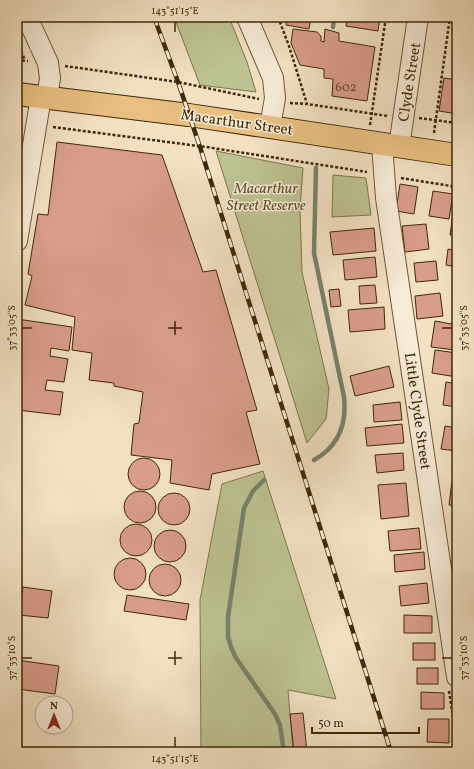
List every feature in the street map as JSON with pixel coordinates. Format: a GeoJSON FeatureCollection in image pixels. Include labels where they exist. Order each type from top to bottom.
{"type":"FeatureCollection","features":[{"type":"Feature","properties":{"kind":"main road","name":"Macarthur Street"},"geometry":{"type":"LineString","coordinates":[[17,94],[180,114],[457,155]]}},
{"type":"Feature","properties":{"kind":"street"},"geometry":{"type":"LineString","coordinates":[[17,241],[36,125],[50,78],[48,63],[27,17]]}},
{"type":"Feature","properties":{"kind":"street"},"geometry":{"type":"LineString","coordinates":[[247,17],[273,78],[275,102],[270,127]]}},
{"type":"Feature","properties":{"kind":"street","name":"Clyde Street"},"geometry":{"type":"LineString","coordinates":[[390,146],[418,17]]}},
{"type":"Feature","properties":{"kind":"street","name":"Little Clyde Street"},"geometry":{"type":"LineString","coordinates":[[390,146],[390,176],[386,198],[457,677]]}},
{"type":"Feature","properties":{"kind":"path"},"geometry":{"type":"LineString","coordinates":[[278,17],[289,46],[307,104]]}},
{"type":"Feature","properties":{"kind":"path"},"geometry":{"type":"LineString","coordinates":[[17,60],[48,63],[178,82],[275,102],[307,104],[372,114],[386,17]]}},
{"type":"Feature","properties":{"kind":"path"},"geometry":{"type":"LineString","coordinates":[[450,17],[436,120],[457,123]]}},
{"type":"Feature","properties":{"kind":"path"},"geometry":{"type":"LineString","coordinates":[[17,42],[26,61]]}},
{"type":"Feature","properties":{"kind":"path"},"geometry":{"type":"LineString","coordinates":[[36,125],[206,148],[457,187]]}},
{"type":"Feature","properties":{"kind":"green space"},"geometry":{"type":"Polygon","coordinates":[[[174,17],[229,17],[247,62],[256,92],[200,85],[174,17]]]}},
{"type":"Feature","properties":{"kind":"green space","name":"Macarthur Street Reserve"},"geometry":{"type":"Polygon","coordinates":[[[216,151],[303,168],[300,210],[302,272],[329,389],[326,419],[307,443],[216,151]]]}},
{"type":"Feature","properties":{"kind":"green space"},"geometry":{"type":"Polygon","coordinates":[[[333,175],[366,178],[371,215],[332,217],[333,175]]]}},
{"type":"Feature","properties":{"kind":"green space"},"geometry":{"type":"Polygon","coordinates":[[[263,471],[336,699],[288,690],[293,752],[201,752],[200,600],[222,484],[263,471]]]}},
{"type":"Feature","properties":{"kind":"building"},"geometry":{"type":"Polygon","coordinates":[[[287,17],[311,17],[309,29],[286,25],[287,17]]]}},
{"type":"Feature","properties":{"kind":"building"},"geometry":{"type":"Polygon","coordinates":[[[348,17],[380,17],[378,31],[346,26],[348,17]]]}},
{"type":"Feature","properties":{"kind":"building"},"geometry":{"type":"Polygon","coordinates":[[[455,26],[457,26],[457,41],[453,40],[455,26]]]}},
{"type":"Feature","properties":{"kind":"building"},"geometry":{"type":"Polygon","coordinates":[[[293,29],[317,32],[321,36],[321,41],[324,42],[325,29],[339,33],[339,41],[375,47],[367,101],[332,96],[333,79],[324,78],[324,69],[300,65],[291,43],[293,29]]]}},
{"type":"Feature","properties":{"kind":"building"},"geometry":{"type":"Polygon","coordinates":[[[444,78],[457,80],[457,114],[439,111],[444,78]]]}},
{"type":"Feature","properties":{"kind":"building"},"geometry":{"type":"Polygon","coordinates":[[[57,142],[162,155],[203,272],[216,270],[257,410],[246,412],[260,464],[212,474],[209,490],[170,483],[172,460],[131,455],[134,424],[139,423],[143,392],[114,386],[114,383],[89,380],[92,353],[72,350],[75,317],[25,305],[32,276],[28,274],[38,214],[48,215],[57,142]]]}},
{"type":"Feature","properties":{"kind":"building"},"geometry":{"type":"Polygon","coordinates":[[[400,184],[418,187],[414,214],[396,211],[400,184]]]}},
{"type":"Feature","properties":{"kind":"building"},"geometry":{"type":"Polygon","coordinates":[[[433,191],[453,194],[449,219],[429,216],[433,191]]]}},
{"type":"Feature","properties":{"kind":"building"},"geometry":{"type":"Polygon","coordinates":[[[455,201],[457,202],[457,236],[450,235],[455,201]]]}},
{"type":"Feature","properties":{"kind":"building"},"geometry":{"type":"Polygon","coordinates":[[[426,224],[429,249],[405,252],[402,226],[426,224]]]}},
{"type":"Feature","properties":{"kind":"building"},"geometry":{"type":"Polygon","coordinates":[[[374,228],[376,251],[333,255],[330,232],[374,228]]]}},
{"type":"Feature","properties":{"kind":"building"},"geometry":{"type":"Polygon","coordinates":[[[448,249],[457,251],[457,267],[446,265],[448,249]]]}},
{"type":"Feature","properties":{"kind":"building"},"geometry":{"type":"Polygon","coordinates":[[[375,257],[377,277],[345,280],[343,260],[375,257]]]}},
{"type":"Feature","properties":{"kind":"building"},"geometry":{"type":"Polygon","coordinates":[[[436,261],[438,280],[416,282],[414,263],[436,261]]]}},
{"type":"Feature","properties":{"kind":"building"},"geometry":{"type":"Polygon","coordinates":[[[375,285],[377,303],[360,304],[359,286],[375,285]]]}},
{"type":"Feature","properties":{"kind":"building"},"geometry":{"type":"Polygon","coordinates":[[[339,289],[341,306],[331,307],[329,290],[339,289]]]}},
{"type":"Feature","properties":{"kind":"building"},"geometry":{"type":"Polygon","coordinates":[[[440,293],[443,316],[417,319],[415,296],[440,293]]]}},
{"type":"Feature","properties":{"kind":"building"},"geometry":{"type":"Polygon","coordinates":[[[384,307],[385,329],[350,332],[348,310],[384,307]]]}},
{"type":"Feature","properties":{"kind":"building"},"geometry":{"type":"Polygon","coordinates":[[[17,319],[72,327],[69,351],[51,348],[50,356],[68,359],[64,382],[47,380],[45,390],[63,392],[60,415],[17,410],[17,319]]]}},
{"type":"Feature","properties":{"kind":"building"},"geometry":{"type":"Polygon","coordinates":[[[435,321],[457,325],[455,350],[431,347],[435,321]]]}},
{"type":"Feature","properties":{"kind":"building"},"geometry":{"type":"Polygon","coordinates":[[[435,350],[457,353],[457,377],[432,373],[435,350]]]}},
{"type":"Feature","properties":{"kind":"building"},"geometry":{"type":"Polygon","coordinates":[[[389,366],[394,387],[355,396],[350,376],[389,366]]]}},
{"type":"Feature","properties":{"kind":"building"},"geometry":{"type":"Polygon","coordinates":[[[446,382],[457,384],[457,407],[443,405],[446,382]]]}},
{"type":"Feature","properties":{"kind":"building"},"geometry":{"type":"Polygon","coordinates":[[[400,402],[402,420],[374,422],[373,405],[400,402]]]}},
{"type":"Feature","properties":{"kind":"building"},"geometry":{"type":"Polygon","coordinates":[[[402,424],[404,443],[367,446],[365,428],[402,424]]]}},
{"type":"Feature","properties":{"kind":"building"},"geometry":{"type":"Polygon","coordinates":[[[445,426],[457,428],[457,451],[441,449],[445,426]]]}},
{"type":"Feature","properties":{"kind":"building"},"geometry":{"type":"Polygon","coordinates":[[[403,453],[404,470],[377,473],[375,455],[403,453]]]}},
{"type":"Feature","properties":{"kind":"building"},"geometry":{"type":"Polygon","coordinates":[[[454,455],[457,455],[457,470],[452,469],[454,455]]]}},
{"type":"Feature","properties":{"kind":"building"},"geometry":{"type":"Polygon","coordinates":[[[144,458],[150,459],[157,465],[160,474],[159,480],[153,487],[144,490],[138,489],[131,483],[128,474],[129,468],[135,461],[144,458]]]}},
{"type":"Feature","properties":{"kind":"building"},"geometry":{"type":"Polygon","coordinates":[[[452,481],[457,481],[457,506],[449,505],[452,481]]]}},
{"type":"Feature","properties":{"kind":"building"},"geometry":{"type":"Polygon","coordinates":[[[406,483],[409,516],[381,519],[378,485],[406,483]]]}},
{"type":"Feature","properties":{"kind":"building"},"geometry":{"type":"Polygon","coordinates":[[[137,491],[143,491],[153,498],[156,507],[155,513],[149,520],[143,523],[137,523],[127,516],[124,510],[124,504],[131,494],[137,491]]]}},
{"type":"Feature","properties":{"kind":"building"},"geometry":{"type":"Polygon","coordinates":[[[171,493],[177,493],[187,500],[190,509],[189,515],[183,522],[177,525],[171,525],[161,518],[158,512],[158,506],[165,496],[171,493]]]}},
{"type":"Feature","properties":{"kind":"building"},"geometry":{"type":"Polygon","coordinates":[[[136,524],[142,525],[149,531],[152,540],[151,546],[145,553],[136,556],[130,555],[123,549],[120,540],[121,534],[127,527],[136,524]]]}},
{"type":"Feature","properties":{"kind":"building"},"geometry":{"type":"Polygon","coordinates":[[[453,524],[457,524],[457,545],[455,545],[453,524]]]}},
{"type":"Feature","properties":{"kind":"building"},"geometry":{"type":"Polygon","coordinates":[[[419,528],[421,549],[390,551],[388,531],[419,528]]]}},
{"type":"Feature","properties":{"kind":"building"},"geometry":{"type":"Polygon","coordinates":[[[167,530],[173,530],[183,537],[186,546],[185,552],[179,559],[173,562],[167,562],[157,555],[154,549],[154,543],[161,533],[167,530]]]}},
{"type":"Feature","properties":{"kind":"building"},"geometry":{"type":"Polygon","coordinates":[[[424,552],[425,569],[395,572],[394,555],[424,552]]]}},
{"type":"Feature","properties":{"kind":"building"},"geometry":{"type":"Polygon","coordinates":[[[127,558],[133,558],[143,565],[146,574],[145,580],[139,587],[133,590],[127,590],[117,583],[114,577],[114,571],[121,561],[127,558]]]}},
{"type":"Feature","properties":{"kind":"building"},"geometry":{"type":"Polygon","coordinates":[[[165,564],[171,565],[178,571],[181,580],[180,586],[174,593],[165,596],[159,595],[152,589],[149,580],[150,574],[156,567],[165,564]]]}},
{"type":"Feature","properties":{"kind":"building"},"geometry":{"type":"Polygon","coordinates":[[[427,583],[429,603],[401,606],[399,586],[427,583]]]}},
{"type":"Feature","properties":{"kind":"building"},"geometry":{"type":"Polygon","coordinates":[[[23,587],[52,591],[48,618],[19,615],[23,587]]]}},
{"type":"Feature","properties":{"kind":"building"},"geometry":{"type":"Polygon","coordinates":[[[127,595],[189,604],[186,620],[124,611],[127,595]]]}},
{"type":"Feature","properties":{"kind":"building"},"geometry":{"type":"Polygon","coordinates":[[[404,615],[432,616],[432,633],[404,633],[404,615]]]}},
{"type":"Feature","properties":{"kind":"building"},"geometry":{"type":"Polygon","coordinates":[[[413,643],[435,643],[435,660],[413,660],[413,643]]]}},
{"type":"Feature","properties":{"kind":"building"},"geometry":{"type":"Polygon","coordinates":[[[17,660],[59,666],[55,694],[17,689],[17,660]]]}},
{"type":"Feature","properties":{"kind":"building"},"geometry":{"type":"Polygon","coordinates":[[[417,668],[438,668],[438,684],[417,684],[417,668]]]}},
{"type":"Feature","properties":{"kind":"building"},"geometry":{"type":"Polygon","coordinates":[[[421,692],[444,693],[444,709],[421,709],[421,692]]]}},
{"type":"Feature","properties":{"kind":"building"},"geometry":{"type":"Polygon","coordinates":[[[303,713],[307,752],[294,752],[290,714],[303,713]]]}},
{"type":"Feature","properties":{"kind":"building"},"geometry":{"type":"Polygon","coordinates":[[[428,719],[449,719],[449,743],[427,742],[428,719]]]}},
{"type":"Feature","properties":{"kind":"waterway"},"geometry":{"type":"LineString","coordinates":[[333,27],[334,17]]}},
{"type":"Feature","properties":{"kind":"waterway"},"geometry":{"type":"LineString","coordinates":[[314,460],[330,448],[340,433],[345,407],[314,253],[316,168]]}},
{"type":"Feature","properties":{"kind":"waterway"},"geometry":{"type":"LineString","coordinates":[[264,480],[253,491],[244,508],[228,617],[228,637],[236,658],[275,714],[280,725],[284,752]]}},
{"type":"Feature","properties":{"kind":"railway"},"geometry":{"type":"LineString","coordinates":[[154,17],[200,147],[391,752]]}}]}
